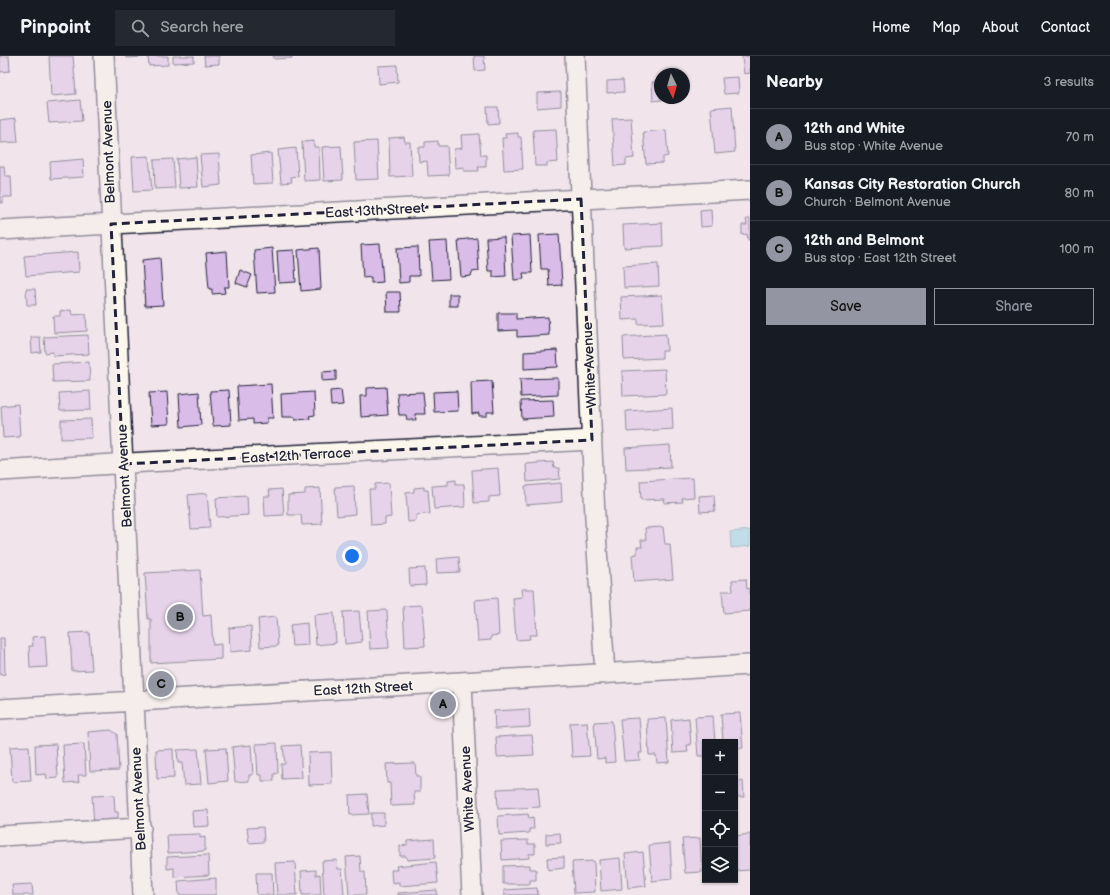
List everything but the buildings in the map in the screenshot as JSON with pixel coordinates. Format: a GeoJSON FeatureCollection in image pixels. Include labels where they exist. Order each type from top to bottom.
{"type":"FeatureCollection","features":[{"type":"Feature","properties":{"kind":"street","name":"Belmont Avenue"},"geometry":{"type":"LineString","coordinates":[[104,56],[143,895]]}},
{"type":"Feature","properties":{"kind":"street","name":"White Avenue"},"geometry":{"type":"LineString","coordinates":[[575,56],[592,440],[605,674]]}},
{"type":"Feature","properties":{"kind":"street","name":"East 13th Street"},"geometry":{"type":"LineString","coordinates":[[0,230],[750,190]]}},
{"type":"Feature","properties":{"kind":"street","name":"East 12th Terrace"},"geometry":{"type":"LineString","coordinates":[[0,471],[592,440]]}},
{"type":"Feature","properties":{"kind":"street","name":"East 12th Street"},"geometry":{"type":"LineString","coordinates":[[0,709],[750,665]]}},
{"type":"Feature","properties":{"kind":"street","name":"White Avenue"},"geometry":{"type":"LineString","coordinates":[[462,682],[472,895]]}},
{"type":"Feature","properties":{"kind":"street"},"geometry":{"type":"LineString","coordinates":[[0,836],[141,828]]}},
{"type":"Feature","properties":{"kind":"highlighted area"},"geometry":{"type":"Polygon","coordinates":[[[581,199],[592,440],[123,464],[111,224],[581,199]]]}},
{"type":"Feature","properties":{"kind":"water"},"geometry":{"type":"Polygon","coordinates":[[[750,530],[750,546],[731,548],[730,532],[750,530]]]}},
{"type":"Feature","properties":{"kind":"place","name":"Kansas City Restoration Church"},"geometry":{"type":"Point","coordinates":[180,617]}},
{"type":"Feature","properties":{"kind":"place","name":"12th and Belmont"},"geometry":{"type":"Point","coordinates":[161,684]}},
{"type":"Feature","properties":{"kind":"place","name":"12th and White"},"geometry":{"type":"Point","coordinates":[443,704]}}]}
